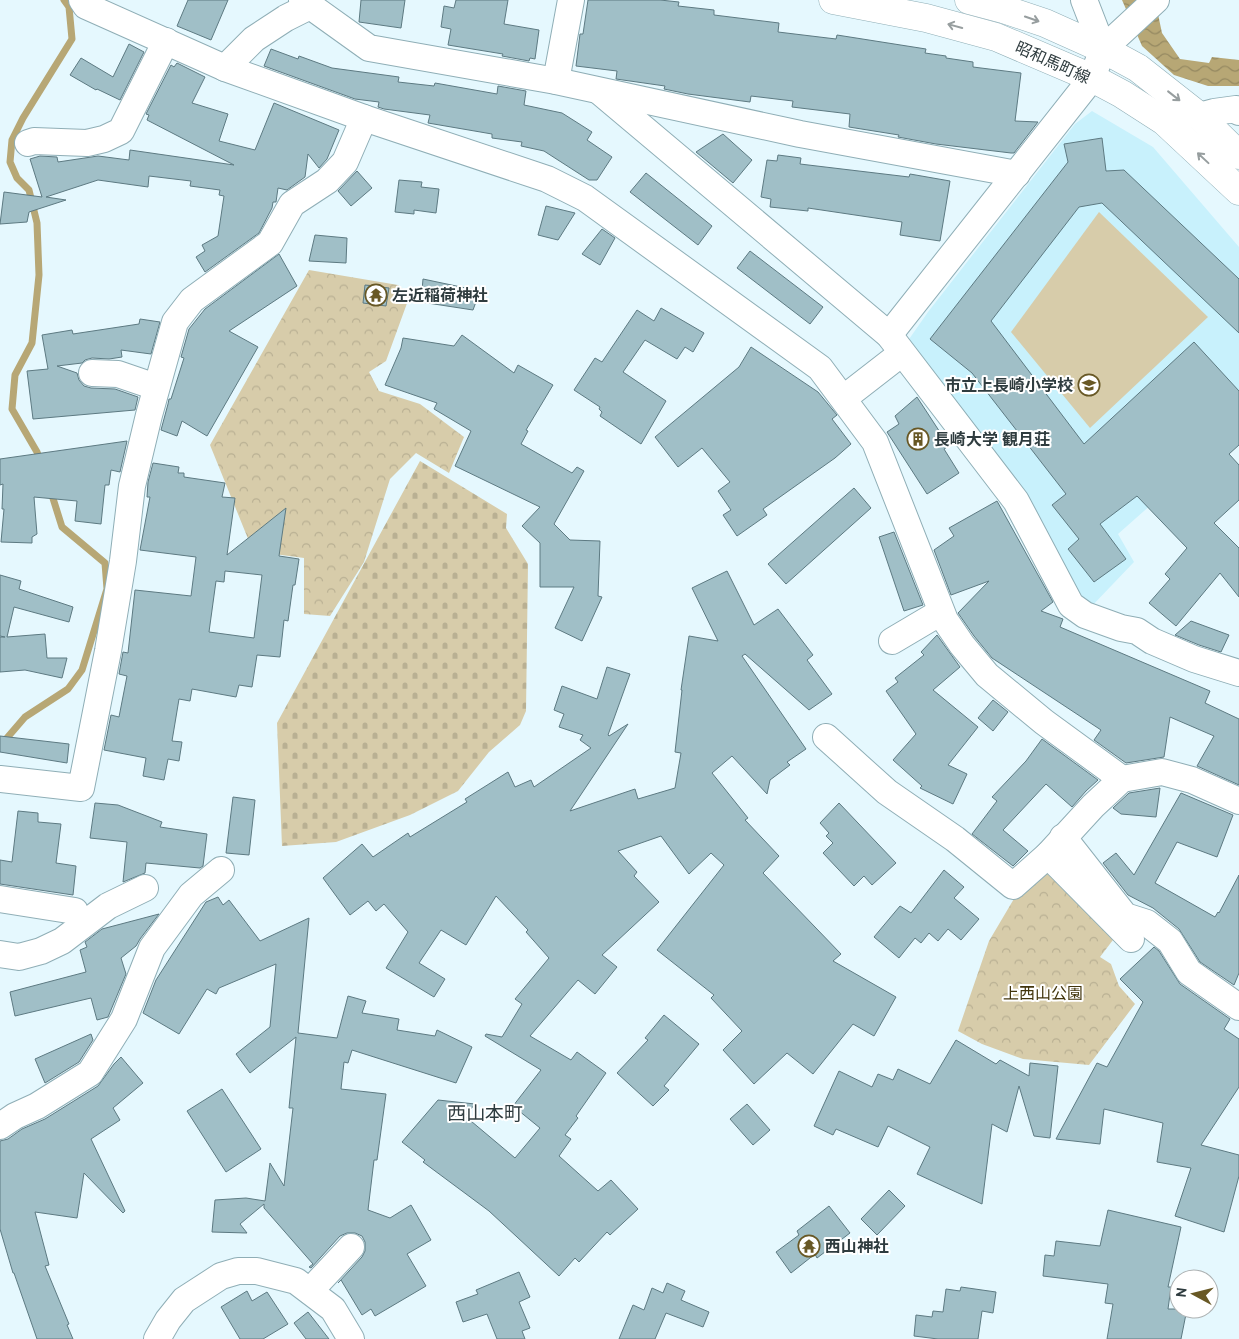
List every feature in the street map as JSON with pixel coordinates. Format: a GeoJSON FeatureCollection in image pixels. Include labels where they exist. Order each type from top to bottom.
{"type":"FeatureCollection","features":[{"type":"Feature","properties":{"kind":"main road","name":"昭和馬町線"},"geometry":{"type":"LineString","coordinates":[[833,0],[926,18],[996,37],[1092,78],[1122,94],[1164,121],[1239,191]]}},
{"type":"Feature","properties":{"kind":"main road","name":"昭和馬町線"},"geometry":{"type":"LineString","coordinates":[[969,0],[1003,4],[1045,23],[1113,41],[1138,68],[1199,116],[1239,155]]}},
{"type":"Feature","properties":{"kind":"street"},"geometry":{"type":"LineString","coordinates":[[82,0],[86,6],[225,68],[364,118],[514,168],[547,180],[586,198],[820,368],[875,442],[944,620],[962,646],[987,675],[1044,722],[1122,780]]}},
{"type":"Feature","properties":{"kind":"street"},"geometry":{"type":"LineString","coordinates":[[556,81],[571,0]]}},
{"type":"Feature","properties":{"kind":"street"},"geometry":{"type":"LineString","coordinates":[[1084,0],[1113,41]]}},
{"type":"Feature","properties":{"kind":"street"},"geometry":{"type":"LineString","coordinates":[[844,398],[896,344],[1017,174],[1092,78],[1113,41],[1156,0]]}},
{"type":"Feature","properties":{"kind":"street"},"geometry":{"type":"LineString","coordinates":[[225,68],[254,39],[306,3],[369,48],[556,81],[800,134],[1017,174]]}},
{"type":"Feature","properties":{"kind":"street"},"geometry":{"type":"LineString","coordinates":[[996,37],[1003,4]]}},
{"type":"Feature","properties":{"kind":"street"},"geometry":{"type":"LineString","coordinates":[[28,143],[34,141],[87,143],[104,139],[121,131],[166,41]]}},
{"type":"Feature","properties":{"kind":"street"},"geometry":{"type":"LineString","coordinates":[[599,91],[896,344],[1016,501],[1071,605],[1085,616],[1138,632],[1152,641],[1194,659],[1238,674]]}},
{"type":"Feature","properties":{"kind":"street"},"geometry":{"type":"LineString","coordinates":[[1199,116],[1236,109],[1239,112]]}},
{"type":"Feature","properties":{"kind":"street"},"geometry":{"type":"LineString","coordinates":[[0,779],[81,788],[108,651],[123,561],[132,486],[156,387],[175,322],[192,300],[270,243],[292,204],[328,181],[345,162],[364,118]]}},
{"type":"Feature","properties":{"kind":"street"},"geometry":{"type":"LineString","coordinates":[[92,373],[118,374],[156,387]]}},
{"type":"Feature","properties":{"kind":"street"},"geometry":{"type":"LineString","coordinates":[[892,641],[941,612]]}},
{"type":"Feature","properties":{"kind":"street"},"geometry":{"type":"LineString","coordinates":[[826,737],[887,792],[955,839],[1014,886],[1056,846],[1093,806],[1122,780],[1162,772],[1192,780],[1239,801]]}},
{"type":"Feature","properties":{"kind":"street"},"geometry":{"type":"LineString","coordinates":[[1056,846],[1131,939]]}},
{"type":"Feature","properties":{"kind":"street"},"geometry":{"type":"LineString","coordinates":[[1056,846],[1126,916],[1147,922],[1170,941],[1189,972],[1239,1007]]}},
{"type":"Feature","properties":{"kind":"street"},"geometry":{"type":"LineString","coordinates":[[0,1126],[15,1116],[37,1106],[90,1073],[124,1019],[152,948],[191,895],[221,870]]}},
{"type":"Feature","properties":{"kind":"street"},"geometry":{"type":"LineString","coordinates":[[0,954],[19,957],[42,951],[62,941],[108,906],[145,888]]}},
{"type":"Feature","properties":{"kind":"street"},"geometry":{"type":"LineString","coordinates":[[0,899],[75,911]]}},
{"type":"Feature","properties":{"kind":"street"},"geometry":{"type":"LineString","coordinates":[[310,1291],[352,1247]]}},
{"type":"Feature","properties":{"kind":"street"},"geometry":{"type":"LineString","coordinates":[[157,1339],[168,1320],[184,1300],[221,1276],[238,1271],[257,1272],[296,1281],[333,1308],[351,1339]]}},
{"type":"Feature","properties":{"kind":"shaded area","name":"市立上長崎小学校"},"geometry":{"type":"Polygon","coordinates":[[[1092,111],[1153,147],[1239,247],[1239,427],[1118,534],[1134,562],[1090,608],[1069,584],[907,342],[928,312],[1075,124],[1092,111]]]}},
{"type":"Feature","properties":{"kind":"green space"},"geometry":{"type":"Polygon","coordinates":[[[1099,212],[1208,317],[1090,428],[1011,332],[1099,212]]]}},
{"type":"Feature","properties":{"kind":"green space"},"geometry":{"type":"Polygon","coordinates":[[[309,270],[398,285],[410,295],[386,361],[369,372],[379,391],[420,404],[464,437],[449,473],[416,453],[390,479],[364,562],[330,616],[304,614],[304,558],[253,551],[210,445],[309,270]]]}},
{"type":"Feature","properties":{"kind":"green space"},"geometry":{"type":"Polygon","coordinates":[[[420,461],[507,514],[506,528],[528,564],[526,711],[520,725],[489,752],[458,791],[410,815],[336,842],[282,846],[277,723],[420,461]]]}},
{"type":"Feature","properties":{"kind":"green space","name":"上西山公園"},"geometry":{"type":"Polygon","coordinates":[[[1044,869],[1116,936],[1100,957],[1111,964],[1119,986],[1135,1004],[1089,1065],[1023,1059],[982,1044],[958,1031],[989,941],[1018,892],[1044,869]]]}},
{"type":"Feature","properties":{"kind":"water"},"geometry":{"type":"Polygon","coordinates":[[[1122,0],[1155,0],[1162,33],[1180,59],[1209,63],[1212,57],[1239,60],[1239,86],[1208,86],[1174,75],[1142,46],[1122,0]]]}},
{"type":"Feature","properties":{"kind":"building"},"geometry":{"type":"Polygon","coordinates":[[[188,0],[228,0],[211,40],[177,26],[188,0]]]}},
{"type":"Feature","properties":{"kind":"building"},"geometry":{"type":"Polygon","coordinates":[[[361,0],[405,0],[401,28],[359,22],[361,0]]]}},
{"type":"Feature","properties":{"kind":"building"},"geometry":{"type":"Polygon","coordinates":[[[456,0],[508,0],[504,24],[539,30],[535,59],[530,58],[529,61],[502,56],[503,54],[448,45],[451,29],[441,27],[444,6],[454,8],[456,0]]]}},
{"type":"Feature","properties":{"kind":"building"},"geometry":{"type":"Polygon","coordinates":[[[588,0],[660,0],[679,2],[678,6],[714,10],[714,15],[779,23],[778,32],[836,39],[837,35],[926,49],[925,53],[973,62],[973,67],[1021,73],[1015,121],[1038,122],[1014,153],[1011,153],[936,144],[898,137],[899,135],[849,127],[850,114],[792,107],[793,101],[751,96],[750,102],[688,94],[664,89],[665,86],[616,79],[617,71],[576,66],[580,34],[583,34],[588,0]]]}},
{"type":"Feature","properties":{"kind":"building"},"geometry":{"type":"Polygon","coordinates":[[[129,44],[144,52],[120,100],[96,90],[70,75],[81,58],[113,77],[129,44]]]}},
{"type":"Feature","properties":{"kind":"building"},"geometry":{"type":"Polygon","coordinates":[[[271,49],[298,59],[299,56],[332,68],[399,77],[398,82],[434,86],[435,83],[497,94],[498,86],[526,91],[524,105],[562,113],[592,132],[587,140],[612,157],[597,180],[589,180],[544,151],[521,146],[522,142],[492,138],[492,134],[428,123],[430,115],[384,109],[378,107],[379,102],[355,99],[264,66],[271,49]]]}},
{"type":"Feature","properties":{"kind":"building"},"geometry":{"type":"Polygon","coordinates":[[[177,63],[205,77],[192,103],[228,114],[219,141],[255,150],[274,103],[339,130],[327,159],[319,168],[308,154],[305,177],[287,190],[278,188],[276,202],[273,202],[272,208],[259,233],[205,272],[196,257],[205,251],[202,245],[218,236],[224,196],[219,195],[220,190],[190,186],[191,181],[149,176],[148,187],[98,180],[46,197],[66,200],[29,212],[27,222],[0,224],[4,192],[42,197],[30,159],[40,156],[57,157],[58,162],[98,156],[129,160],[130,150],[234,165],[147,120],[149,115],[146,114],[171,65],[174,67],[177,63]]]}},
{"type":"Feature","properties":{"kind":"building"},"geometry":{"type":"Polygon","coordinates":[[[723,134],[752,160],[733,183],[696,152],[723,134]]]}},
{"type":"Feature","properties":{"kind":"building"},"geometry":{"type":"Polygon","coordinates":[[[1102,138],[1106,171],[1124,170],[1239,279],[1239,333],[1102,203],[1079,207],[991,321],[1084,444],[1194,342],[1239,391],[1239,445],[1229,454],[1239,465],[1239,500],[1214,523],[1239,548],[1239,597],[1220,573],[1176,626],[1149,603],[1170,579],[1165,574],[1187,548],[1137,496],[1100,524],[1126,559],[1094,582],[1068,549],[1079,539],[1052,505],[1066,494],[972,373],[930,339],[1068,162],[1064,144],[1102,138]]]}},
{"type":"Feature","properties":{"kind":"building"},"geometry":{"type":"Polygon","coordinates":[[[778,155],[801,158],[800,164],[909,177],[910,174],[950,181],[940,241],[900,235],[902,222],[808,208],[808,211],[770,207],[771,199],[761,197],[767,160],[777,161],[778,155]]]}},
{"type":"Feature","properties":{"kind":"building"},"geometry":{"type":"Polygon","coordinates":[[[357,171],[372,188],[351,206],[338,191],[357,171]]]}},
{"type":"Feature","properties":{"kind":"building"},"geometry":{"type":"Polygon","coordinates":[[[646,173],[712,226],[698,245],[630,192],[646,173]]]}},
{"type":"Feature","properties":{"kind":"building"},"geometry":{"type":"Polygon","coordinates":[[[399,180],[422,182],[421,187],[439,189],[436,213],[414,210],[414,214],[395,212],[399,180]]]}},
{"type":"Feature","properties":{"kind":"building"},"geometry":{"type":"Polygon","coordinates":[[[546,206],[575,213],[558,240],[538,235],[546,206]]]}},
{"type":"Feature","properties":{"kind":"building"},"geometry":{"type":"Polygon","coordinates":[[[602,229],[615,238],[600,265],[582,254],[602,229]]]}},
{"type":"Feature","properties":{"kind":"building"},"geometry":{"type":"Polygon","coordinates":[[[315,235],[347,238],[346,263],[309,261],[315,235]]]}},
{"type":"Feature","properties":{"kind":"building"},"geometry":{"type":"Polygon","coordinates":[[[750,251],[823,307],[810,324],[737,268],[750,251]]]}},
{"type":"Feature","properties":{"kind":"building"},"geometry":{"type":"Polygon","coordinates":[[[279,254],[297,286],[229,331],[258,347],[207,436],[182,421],[177,436],[161,430],[169,399],[171,399],[184,358],[181,357],[189,329],[205,309],[279,254]]]}},
{"type":"Feature","properties":{"kind":"building"},"geometry":{"type":"Polygon","coordinates":[[[423,279],[480,291],[473,310],[421,302],[423,279]]]}},
{"type":"Feature","properties":{"kind":"building","name":"左近稲荷神社"},"geometry":{"type":"Polygon","coordinates":[[[365,285],[389,288],[386,306],[363,303],[365,285]]]}},
{"type":"Feature","properties":{"kind":"building"},"geometry":{"type":"Polygon","coordinates":[[[661,308],[704,333],[693,352],[685,347],[677,359],[645,340],[623,372],[666,401],[641,444],[600,416],[602,412],[599,409],[600,407],[574,390],[595,358],[602,362],[637,310],[654,321],[661,308]]]}},
{"type":"Feature","properties":{"kind":"building"},"geometry":{"type":"Polygon","coordinates":[[[140,319],[160,322],[151,354],[121,350],[122,357],[109,359],[92,358],[82,363],[57,366],[77,373],[79,380],[84,386],[115,389],[138,397],[135,410],[33,419],[27,371],[48,369],[42,335],[72,330],[73,334],[139,324],[140,319]]]}},
{"type":"Feature","properties":{"kind":"building"},"geometry":{"type":"Polygon","coordinates":[[[462,335],[514,373],[518,365],[553,385],[526,430],[528,431],[521,444],[572,473],[577,467],[584,471],[554,524],[570,540],[600,541],[598,596],[602,597],[582,641],[555,628],[574,587],[540,587],[540,543],[522,526],[540,507],[455,466],[471,431],[434,409],[437,403],[385,385],[401,348],[403,338],[454,346],[462,335]]]}},
{"type":"Feature","properties":{"kind":"building"},"geometry":{"type":"Polygon","coordinates":[[[751,347],[818,392],[837,415],[832,419],[851,444],[835,458],[763,509],[767,515],[737,536],[723,515],[731,510],[718,491],[730,482],[702,448],[678,467],[655,437],[739,367],[751,347]]]}},
{"type":"Feature","properties":{"kind":"building","name":"長崎大学 観月荘"},"geometry":{"type":"Polygon","coordinates":[[[917,397],[949,446],[944,449],[959,473],[927,494],[887,432],[899,424],[895,416],[917,397]]]}},
{"type":"Feature","properties":{"kind":"building"},"geometry":{"type":"Polygon","coordinates":[[[127,441],[120,472],[111,470],[109,485],[105,485],[101,524],[75,521],[77,501],[34,497],[37,534],[32,537],[32,543],[1,542],[4,509],[2,509],[3,484],[0,485],[0,459],[127,441]]]}},
{"type":"Feature","properties":{"kind":"building"},"geometry":{"type":"Polygon","coordinates":[[[153,463],[179,467],[178,473],[184,473],[184,477],[225,483],[222,497],[235,498],[227,555],[286,508],[279,556],[299,559],[288,621],[284,620],[280,657],[257,655],[252,687],[239,685],[236,697],[192,689],[190,701],[179,699],[172,741],[182,742],[179,761],[168,759],[164,780],[143,776],[146,758],[104,750],[111,715],[119,717],[127,676],[119,674],[123,652],[128,653],[135,590],[191,596],[196,557],[140,550],[150,497],[147,497],[148,482],[153,463]],[[225,571],[224,582],[216,581],[209,632],[254,638],[262,575],[225,571]]]}},
{"type":"Feature","properties":{"kind":"building"},"geometry":{"type":"Polygon","coordinates":[[[854,488],[871,508],[786,584],[768,564],[854,488]]]}},
{"type":"Feature","properties":{"kind":"building"},"geometry":{"type":"Polygon","coordinates":[[[997,501],[1053,602],[1041,611],[1063,619],[1060,627],[1210,691],[1205,703],[1239,719],[1239,785],[1197,766],[1214,736],[1170,717],[1164,757],[1126,763],[1094,740],[1101,730],[992,658],[958,613],[989,581],[951,595],[934,550],[954,536],[949,528],[997,501]]]}},
{"type":"Feature","properties":{"kind":"building"},"geometry":{"type":"Polygon","coordinates":[[[894,532],[923,605],[904,611],[879,537],[894,532]]]}},
{"type":"Feature","properties":{"kind":"building"},"geometry":{"type":"Polygon","coordinates":[[[727,571],[754,625],[778,609],[813,655],[807,660],[832,694],[809,710],[745,654],[742,656],[806,749],[787,762],[790,765],[770,780],[767,794],[732,756],[712,773],[748,818],[745,820],[779,856],[763,873],[841,954],[833,961],[896,997],[874,1036],[853,1024],[813,1074],[787,1053],[754,1084],[723,1050],[742,1031],[711,998],[714,995],[657,950],[724,865],[711,853],[689,874],[661,836],[618,851],[637,872],[634,876],[659,902],[602,955],[617,967],[595,994],[578,980],[530,1036],[571,1060],[577,1052],[606,1073],[565,1135],[571,1139],[559,1156],[598,1191],[611,1180],[638,1209],[610,1235],[607,1232],[579,1262],[575,1258],[559,1276],[489,1211],[423,1162],[425,1160],[402,1142],[438,1100],[475,1104],[465,1116],[515,1158],[540,1128],[513,1106],[541,1070],[485,1036],[486,1034],[502,1037],[522,1004],[515,999],[549,958],[526,932],[528,930],[496,896],[466,945],[441,930],[419,963],[445,979],[434,997],[386,968],[408,932],[384,904],[376,911],[368,901],[350,915],[323,878],[362,844],[373,857],[408,833],[410,837],[467,802],[465,799],[508,772],[515,787],[531,780],[534,787],[591,748],[580,740],[583,735],[559,727],[564,714],[554,710],[562,686],[597,699],[607,667],[630,674],[608,735],[628,724],[570,811],[635,789],[638,799],[675,788],[681,753],[675,752],[689,636],[718,641],[692,588],[727,571]]]}},
{"type":"Feature","properties":{"kind":"building"},"geometry":{"type":"Polygon","coordinates":[[[0,575],[21,581],[19,589],[73,607],[69,622],[14,607],[7,637],[45,634],[47,658],[67,658],[62,678],[25,670],[0,672],[0,637],[5,637],[0,636],[0,575]]]}},
{"type":"Feature","properties":{"kind":"building"},"geometry":{"type":"Polygon","coordinates":[[[1191,621],[1229,635],[1221,652],[1175,635],[1191,621]]]}},
{"type":"Feature","properties":{"kind":"building"},"geometry":{"type":"Polygon","coordinates":[[[937,635],[960,667],[933,690],[978,727],[948,765],[967,774],[953,804],[920,788],[922,786],[893,760],[916,734],[886,691],[898,682],[895,678],[924,655],[921,652],[937,635]]]}},
{"type":"Feature","properties":{"kind":"building"},"geometry":{"type":"Polygon","coordinates":[[[993,700],[1008,712],[993,731],[978,718],[993,700]]]}},
{"type":"Feature","properties":{"kind":"building"},"geometry":{"type":"Polygon","coordinates":[[[0,736],[69,744],[67,763],[0,752],[0,736]]]}},
{"type":"Feature","properties":{"kind":"building"},"geometry":{"type":"Polygon","coordinates":[[[1042,739],[1098,780],[1072,807],[1046,784],[1003,830],[1028,851],[1013,866],[972,834],[997,801],[992,797],[1026,761],[1042,739]]]}},
{"type":"Feature","properties":{"kind":"building"},"geometry":{"type":"Polygon","coordinates":[[[1160,788],[1156,817],[1121,814],[1113,808],[1129,793],[1160,788]]]}},
{"type":"Feature","properties":{"kind":"building"},"geometry":{"type":"Polygon","coordinates":[[[1181,793],[1233,815],[1217,857],[1177,842],[1155,883],[1215,917],[1239,875],[1239,973],[1234,985],[1200,962],[1179,929],[1153,908],[1128,895],[1103,863],[1116,853],[1134,875],[1181,793]]]}},
{"type":"Feature","properties":{"kind":"building"},"geometry":{"type":"Polygon","coordinates":[[[233,797],[255,800],[249,855],[226,853],[233,797]]]}},
{"type":"Feature","properties":{"kind":"building"},"geometry":{"type":"Polygon","coordinates":[[[95,803],[118,805],[162,822],[160,827],[207,834],[203,866],[200,868],[146,863],[145,873],[123,882],[127,842],[90,838],[95,803]]]}},
{"type":"Feature","properties":{"kind":"building"},"geometry":{"type":"Polygon","coordinates":[[[839,803],[896,863],[872,885],[864,876],[854,886],[823,853],[833,843],[826,836],[829,833],[820,823],[839,803]]]}},
{"type":"Feature","properties":{"kind":"building"},"geometry":{"type":"Polygon","coordinates":[[[18,811],[38,813],[38,822],[61,824],[56,863],[76,866],[73,895],[0,884],[0,860],[12,862],[18,811]]]}},
{"type":"Feature","properties":{"kind":"building"},"geometry":{"type":"Polygon","coordinates":[[[944,870],[964,887],[954,898],[979,919],[961,940],[948,929],[938,941],[929,933],[921,943],[915,938],[899,958],[874,937],[900,906],[911,913],[944,870]]]}},
{"type":"Feature","properties":{"kind":"building"},"geometry":{"type":"Polygon","coordinates":[[[218,897],[223,905],[229,900],[260,941],[309,918],[298,1033],[337,1038],[348,996],[366,1001],[362,1013],[399,1019],[397,1030],[435,1036],[437,1030],[472,1047],[456,1083],[352,1050],[348,1063],[344,1062],[341,1089],[386,1094],[377,1160],[374,1160],[368,1210],[390,1218],[411,1205],[431,1240],[407,1254],[426,1286],[375,1316],[371,1309],[362,1315],[341,1280],[338,1283],[362,1257],[365,1251],[365,1242],[362,1236],[355,1233],[347,1233],[340,1236],[311,1268],[309,1267],[313,1264],[264,1208],[264,1204],[240,1224],[247,1233],[212,1232],[215,1200],[246,1198],[265,1201],[270,1163],[284,1186],[293,1108],[289,1108],[296,1037],[250,1073],[236,1054],[270,1027],[276,964],[219,988],[216,994],[207,989],[179,1034],[143,1013],[156,980],[206,902],[218,897]]]}},
{"type":"Feature","properties":{"kind":"building"},"geometry":{"type":"Polygon","coordinates":[[[159,914],[136,946],[121,958],[126,974],[108,1017],[97,1020],[91,998],[15,1016],[10,992],[86,972],[80,950],[87,947],[85,942],[102,929],[159,914]]]}},
{"type":"Feature","properties":{"kind":"building"},"geometry":{"type":"Polygon","coordinates":[[[1154,947],[1159,951],[1180,984],[1230,1019],[1224,1029],[1239,1039],[1239,1087],[1201,1145],[1239,1155],[1239,1176],[1224,1232],[1175,1216],[1191,1168],[1157,1162],[1163,1123],[1104,1109],[1100,1144],[1056,1139],[1097,1063],[1107,1067],[1143,1002],[1120,979],[1154,947]]]}},
{"type":"Feature","properties":{"kind":"building"},"geometry":{"type":"Polygon","coordinates":[[[664,1015],[699,1044],[664,1086],[669,1090],[653,1106],[617,1073],[648,1040],[645,1038],[664,1015]]]}},
{"type":"Feature","properties":{"kind":"building"},"geometry":{"type":"Polygon","coordinates":[[[91,1034],[93,1040],[79,1062],[45,1083],[35,1059],[91,1034]]]}},
{"type":"Feature","properties":{"kind":"building"},"geometry":{"type":"Polygon","coordinates":[[[956,1040],[996,1064],[1000,1060],[1029,1076],[1030,1063],[1058,1066],[1050,1138],[1034,1136],[1019,1086],[1007,1132],[992,1124],[982,1204],[917,1174],[930,1147],[888,1126],[878,1147],[836,1129],[833,1135],[814,1126],[839,1071],[872,1087],[878,1074],[893,1080],[898,1069],[930,1084],[956,1040]]]}},
{"type":"Feature","properties":{"kind":"building"},"geometry":{"type":"Polygon","coordinates":[[[121,1057],[143,1083],[113,1108],[120,1120],[91,1139],[125,1211],[123,1213],[84,1173],[77,1218],[35,1212],[49,1265],[45,1266],[69,1324],[67,1325],[73,1339],[37,1339],[13,1273],[0,1229],[0,1141],[8,1139],[22,1129],[45,1119],[98,1086],[121,1057]]]}},
{"type":"Feature","properties":{"kind":"building"},"geometry":{"type":"Polygon","coordinates":[[[222,1089],[261,1149],[226,1172],[187,1111],[222,1089]]]}},
{"type":"Feature","properties":{"kind":"building"},"geometry":{"type":"Polygon","coordinates":[[[747,1104],[770,1130],[753,1145],[730,1119],[747,1104]]]}},
{"type":"Feature","properties":{"kind":"building"},"geometry":{"type":"Polygon","coordinates":[[[889,1190],[905,1206],[877,1235],[861,1219],[889,1190]]]}},
{"type":"Feature","properties":{"kind":"building","name":"西山神社"},"geometry":{"type":"Polygon","coordinates":[[[829,1206],[850,1233],[817,1258],[815,1254],[791,1273],[776,1252],[799,1235],[797,1231],[829,1206]]]}},
{"type":"Feature","properties":{"kind":"building"},"geometry":{"type":"Polygon","coordinates":[[[1108,1210],[1181,1227],[1172,1269],[1169,1269],[1168,1309],[1169,1319],[1185,1319],[1181,1339],[1107,1339],[1113,1304],[1105,1303],[1108,1284],[1043,1276],[1045,1255],[1054,1256],[1056,1241],[1100,1246],[1108,1210]]]}},
{"type":"Feature","properties":{"kind":"building"},"geometry":{"type":"Polygon","coordinates":[[[519,1272],[530,1297],[519,1302],[530,1328],[522,1331],[525,1339],[497,1339],[487,1314],[463,1322],[456,1302],[478,1294],[476,1290],[519,1272]]]}},
{"type":"Feature","properties":{"kind":"building"},"geometry":{"type":"Polygon","coordinates":[[[667,1283],[685,1291],[681,1300],[709,1312],[703,1327],[666,1313],[655,1339],[619,1339],[633,1305],[644,1310],[652,1288],[663,1293],[667,1283]]]}},
{"type":"Feature","properties":{"kind":"building"},"geometry":{"type":"Polygon","coordinates":[[[961,1287],[996,1292],[993,1313],[982,1311],[978,1339],[938,1339],[914,1336],[916,1315],[932,1317],[933,1311],[943,1312],[946,1289],[960,1291],[961,1287]]]}},
{"type":"Feature","properties":{"kind":"building"},"geometry":{"type":"Polygon","coordinates":[[[247,1291],[252,1301],[267,1292],[288,1324],[263,1339],[240,1339],[221,1307],[247,1291]]]}},
{"type":"Feature","properties":{"kind":"building"},"geometry":{"type":"Polygon","coordinates":[[[308,1312],[329,1339],[306,1339],[294,1323],[308,1312]]]}},
{"type":"Feature","properties":{"kind":"waterway"},"geometry":{"type":"LineString","coordinates":[[41,463],[37,452],[12,409],[15,375],[32,343],[39,275],[37,223],[29,190],[17,178],[10,162],[12,140],[23,118],[72,39],[69,7],[64,0]]}},
{"type":"Feature","properties":{"kind":"waterway"},"geometry":{"type":"LineString","coordinates":[[0,746],[25,717],[68,689],[82,670],[107,589],[105,563],[62,527],[51,492]]}},
{"type":"Feature","properties":{"kind":"place","name":"左近稲荷神社"},"geometry":{"type":"Point","coordinates":[376,295]}},
{"type":"Feature","properties":{"kind":"place","name":"市立上長崎小学校"},"geometry":{"type":"Point","coordinates":[1089,385]}},
{"type":"Feature","properties":{"kind":"place","name":"長崎大学 観月荘"},"geometry":{"type":"Point","coordinates":[918,439]}},
{"type":"Feature","properties":{"kind":"place","name":"西山神社"},"geometry":{"type":"Point","coordinates":[809,1246]}},
{"type":"Feature","properties":{"kind":"district","name":"西山本町"},"geometry":{"type":"Point","coordinates":[485,1113]}}]}
